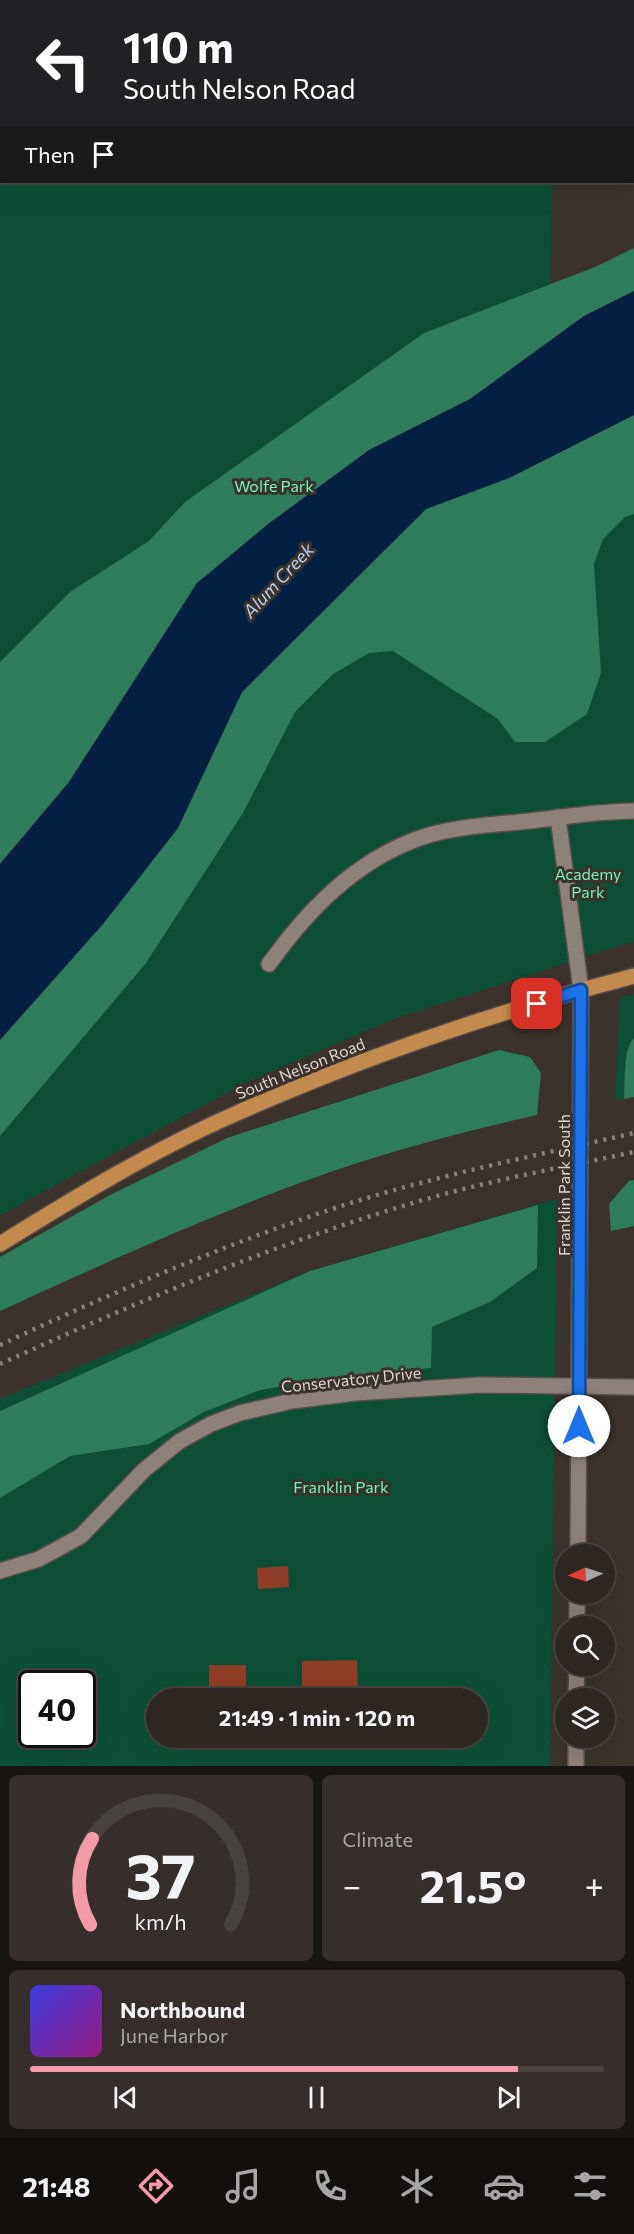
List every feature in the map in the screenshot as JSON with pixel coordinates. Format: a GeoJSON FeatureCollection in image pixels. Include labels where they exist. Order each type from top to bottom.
{"type":"FeatureCollection","features":[{"type":"Feature","properties":{"kind":"main road","name":"South Nelson Road"},"geometry":{"type":"LineString","coordinates":[[0,1244],[147,1158],[234,1114],[401,1048],[581,990],[634,976]]}},
{"type":"Feature","properties":{"kind":"street"},"geometry":{"type":"LineString","coordinates":[[269,964],[296,926],[331,891],[374,859],[429,836],[471,827],[602,811],[634,811]]}},
{"type":"Feature","properties":{"kind":"street","name":"Franklin Park South"},"geometry":{"type":"LineString","coordinates":[[558,818],[581,990],[582,1160],[578,1544]]}},
{"type":"Feature","properties":{"kind":"street","name":"Conservatory Drive"},"geometry":{"type":"LineString","coordinates":[[0,1571],[39,1559],[81,1536],[144,1470],[171,1449],[211,1424],[240,1413],[292,1401],[355,1393],[480,1385],[634,1387]]}},
{"type":"Feature","properties":{"kind":"street"},"geometry":{"type":"LineString","coordinates":[[576,1748],[576,1766]]}},
{"type":"Feature","properties":{"kind":"green space","name":"Wolfe Park"},"geometry":{"type":"Polygon","coordinates":[[[0,183],[552,183],[549,390],[634,343],[634,941],[394,1019],[245,1083],[0,1215],[0,183]]]}},
{"type":"Feature","properties":{"kind":"green space"},"geometry":{"type":"Polygon","coordinates":[[[634,248],[634,291],[584,316],[470,399],[369,450],[197,583],[69,782],[0,864],[0,662],[70,592],[149,541],[185,502],[424,333],[595,267],[634,248]]]}},
{"type":"Feature","properties":{"kind":"green space"},"geometry":{"type":"Polygon","coordinates":[[[634,415],[634,514],[625,517],[603,539],[594,564],[601,673],[587,714],[545,742],[515,742],[498,719],[393,651],[369,653],[333,674],[295,712],[243,813],[146,963],[0,1136],[0,1040],[103,924],[178,828],[242,692],[426,509],[509,478],[634,415]]]}},
{"type":"Feature","properties":{"kind":"green space"},"geometry":{"type":"Polygon","coordinates":[[[634,994],[634,1038],[626,1057],[624,1099],[615,1100],[620,998],[634,994]]]}},
{"type":"Feature","properties":{"kind":"green space"},"geometry":{"type":"Polygon","coordinates":[[[634,1038],[634,1097],[624,1099],[626,1057],[634,1038]]]}},
{"type":"Feature","properties":{"kind":"green space"},"geometry":{"type":"Polygon","coordinates":[[[499,1050],[530,1057],[541,1073],[537,1115],[420,1144],[305,1181],[190,1227],[0,1311],[0,1257],[110,1195],[227,1138],[499,1050]]]}},
{"type":"Feature","properties":{"kind":"green space"},"geometry":{"type":"Polygon","coordinates":[[[634,1180],[634,1226],[611,1231],[609,1204],[629,1181],[634,1180]]]}},
{"type":"Feature","properties":{"kind":"green space","name":"Franklin Park"},"geometry":{"type":"Polygon","coordinates":[[[557,1199],[550,1766],[0,1766],[0,1399],[310,1271],[557,1199]]]}},
{"type":"Feature","properties":{"kind":"green space"},"geometry":{"type":"Polygon","coordinates":[[[538,1205],[537,1268],[490,1302],[432,1327],[431,1368],[340,1377],[260,1390],[204,1412],[149,1444],[70,1456],[0,1498],[0,1411],[310,1271],[538,1205]]]}},
{"type":"Feature","properties":{"kind":"water","name":"Alum Creek"},"geometry":{"type":"Polygon","coordinates":[[[634,291],[634,415],[509,478],[426,509],[242,692],[178,828],[103,924],[0,1040],[0,864],[69,782],[197,583],[268,524],[369,450],[470,399],[584,316],[634,291]]]}},
{"type":"Feature","properties":{"kind":"building"},"geometry":{"type":"Polygon","coordinates":[[[288,1566],[289,1587],[258,1589],[257,1568],[288,1566]]]}},
{"type":"Feature","properties":{"kind":"building"},"geometry":{"type":"Polygon","coordinates":[[[357,1660],[358,1688],[302,1688],[302,1661],[357,1660]]]}},
{"type":"Feature","properties":{"kind":"building"},"geometry":{"type":"Polygon","coordinates":[[[209,1665],[246,1665],[246,1688],[209,1688],[209,1665]]]}},
{"type":"Feature","properties":{"kind":"railway"},"geometry":{"type":"LineString","coordinates":[[0,1345],[166,1272],[250,1238],[335,1208],[446,1176],[634,1133]]}},
{"type":"Feature","properties":{"kind":"railway"},"geometry":{"type":"LineString","coordinates":[[0,1364],[204,1276],[360,1219],[468,1188],[634,1152]]}},
{"type":"Feature","properties":{"kind":"route"},"geometry":{"type":"LineString","coordinates":[[537,1004],[581,990],[579,1426]]}},
{"type":"Feature","properties":{"kind":"park label","name":"Academy Park"},"geometry":{"type":"Point","coordinates":[588,882]}}]}
